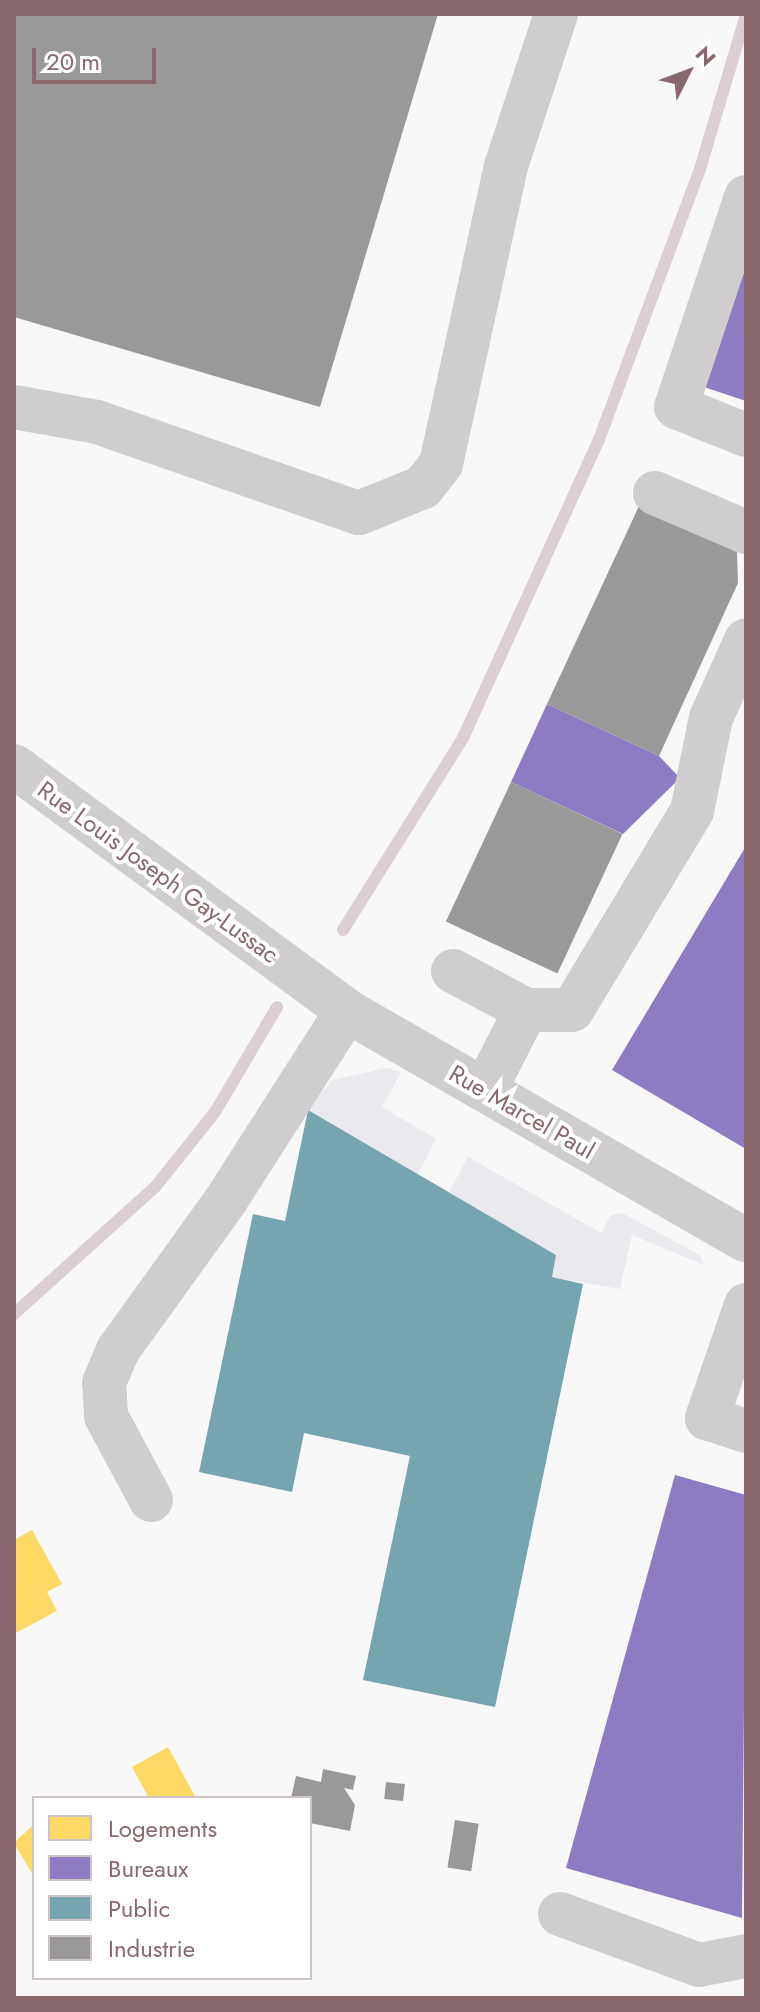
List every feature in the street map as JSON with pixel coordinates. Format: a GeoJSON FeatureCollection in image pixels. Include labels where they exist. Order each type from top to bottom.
{"type":"FeatureCollection","features":[{"type":"Feature","properties":{"kind":"street"},"geometry":{"type":"LineString","coordinates":[[14,407],[97,422],[359,513],[423,487],[441,464],[506,166],[556,14]]}},
{"type":"Feature","properties":{"kind":"street"},"geometry":{"type":"LineString","coordinates":[[746,197],[676,407],[746,435]]}},
{"type":"Feature","properties":{"kind":"street"},"geometry":{"type":"LineString","coordinates":[[655,493],[746,532]]}},
{"type":"Feature","properties":{"kind":"street"},"geometry":{"type":"LineString","coordinates":[[453,971],[526,1010],[572,1010],[692,811],[711,718],[746,640]]}},
{"type":"Feature","properties":{"kind":"street","name":"Rue Louis Joseph Gay-Lussac"},"geometry":{"type":"LineString","coordinates":[[14,766],[302,979]]}},
{"type":"Feature","properties":{"kind":"street","name":"Rue Marcel Paul"},"geometry":{"type":"LineString","coordinates":[[302,979],[347,1011],[746,1240]]}},
{"type":"Feature","properties":{"kind":"street"},"geometry":{"type":"LineString","coordinates":[[485,1090],[526,1010]]}},
{"type":"Feature","properties":{"kind":"street"},"geometry":{"type":"LineString","coordinates":[[151,1500],[106,1416],[104,1383],[118,1350],[226,1200],[347,1011]]}},
{"type":"Feature","properties":{"kind":"street"},"geometry":{"type":"LineString","coordinates":[[746,1305],[707,1418],[746,1431]]}},
{"type":"Feature","properties":{"kind":"street"},"geometry":{"type":"LineString","coordinates":[[560,1914],[699,1965],[746,1956]]}},
{"type":"Feature","properties":{"kind":"shaded area"},"geometry":{"type":"Polygon","coordinates":[[[387,1068],[401,1072],[382,1107],[436,1139],[418,1174],[308,1110],[332,1080],[387,1068]]]}},
{"type":"Feature","properties":{"kind":"shaded area"},"geometry":{"type":"Polygon","coordinates":[[[468,1157],[601,1233],[610,1216],[622,1213],[700,1255],[704,1265],[632,1235],[620,1289],[552,1277],[556,1255],[449,1192],[468,1157]]]}},
{"type":"Feature","properties":{"kind":"building: Logements"},"geometry":{"type":"Polygon","coordinates":[[[32,1530],[62,1584],[47,1592],[57,1611],[14,1634],[14,1540],[32,1530]]]}},
{"type":"Feature","properties":{"kind":"building: Logements"},"geometry":{"type":"Polygon","coordinates":[[[168,1747],[195,1796],[148,1796],[132,1767],[168,1747]]]}},
{"type":"Feature","properties":{"kind":"building: Logements"},"geometry":{"type":"Polygon","coordinates":[[[32,1826],[32,1874],[14,1843],[32,1826]]]}},
{"type":"Feature","properties":{"kind":"building: Bureaux"},"geometry":{"type":"Polygon","coordinates":[[[746,250],[746,401],[701,386],[746,250]]]}},
{"type":"Feature","properties":{"kind":"building: Bureaux"},"geometry":{"type":"Polygon","coordinates":[[[547,704],[659,756],[680,778],[623,834],[511,782],[547,704]]]}},
{"type":"Feature","properties":{"kind":"building: Bureaux"},"geometry":{"type":"Polygon","coordinates":[[[746,846],[746,1149],[612,1070],[746,846]]]}},
{"type":"Feature","properties":{"kind":"building: Bureaux"},"geometry":{"type":"Polygon","coordinates":[[[675,1475],[746,1495],[742,1918],[566,1868],[675,1475]]]}},
{"type":"Feature","properties":{"kind":"building: Public"},"geometry":{"type":"Polygon","coordinates":[[[308,1110],[556,1255],[552,1277],[583,1284],[495,1707],[363,1680],[410,1456],[304,1433],[292,1492],[199,1472],[253,1214],[285,1221],[308,1110]]]}},
{"type":"Feature","properties":{"kind":"building: Industrie"},"geometry":{"type":"Polygon","coordinates":[[[14,14],[438,14],[320,407],[14,317],[14,14]]]}},
{"type":"Feature","properties":{"kind":"building: Industrie"},"geometry":{"type":"Polygon","coordinates":[[[639,506],[737,552],[738,583],[659,756],[547,704],[639,506]]]}},
{"type":"Feature","properties":{"kind":"building: Industrie"},"geometry":{"type":"Polygon","coordinates":[[[511,782],[622,834],[557,974],[446,922],[511,782]]]}},
{"type":"Feature","properties":{"kind":"building: Industrie"},"geometry":{"type":"Polygon","coordinates":[[[323,1769],[356,1776],[353,1790],[344,1788],[355,1805],[350,1831],[312,1823],[312,1796],[291,1796],[296,1776],[321,1782],[323,1769]]]}},
{"type":"Feature","properties":{"kind":"building: Industrie"},"geometry":{"type":"Polygon","coordinates":[[[386,1782],[405,1784],[403,1801],[384,1799],[386,1782]]]}},
{"type":"Feature","properties":{"kind":"building: Industrie"},"geometry":{"type":"Polygon","coordinates":[[[455,1820],[479,1824],[471,1871],[447,1867],[455,1820]]]}},
{"type":"Feature","properties":{"kind":"waterway"},"geometry":{"type":"LineString","coordinates":[[343,930],[463,738],[598,442],[700,169],[746,15]]}},
{"type":"Feature","properties":{"kind":"waterway"},"geometry":{"type":"LineString","coordinates":[[14,1314],[156,1186],[215,1112],[277,1007]]}}]}
